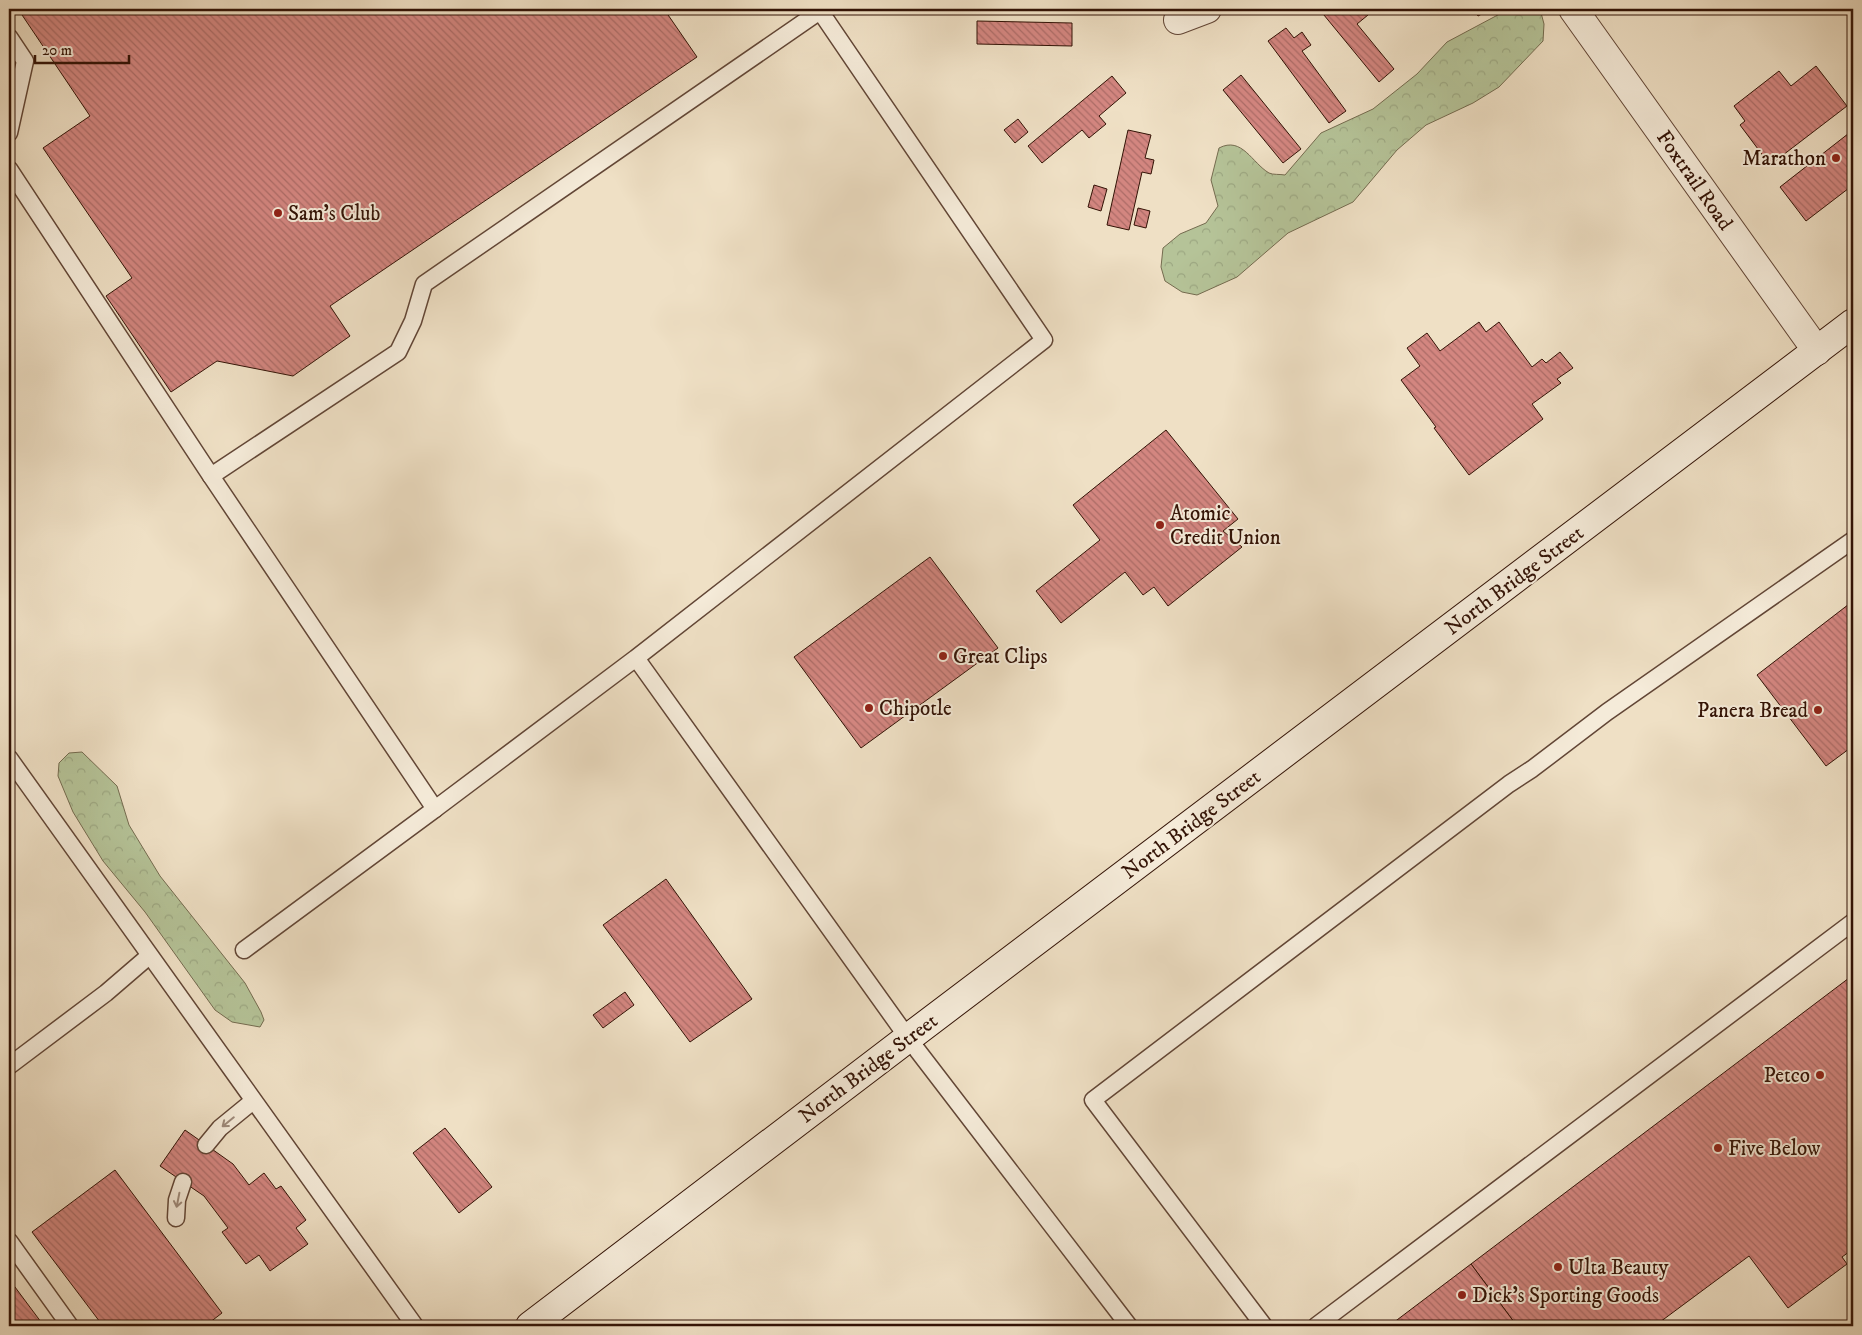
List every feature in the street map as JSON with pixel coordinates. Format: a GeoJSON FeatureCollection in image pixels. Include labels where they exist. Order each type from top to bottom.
{"type":"FeatureCollection","features":[{"type":"Feature","properties":{"kind":"main road"},"geometry":{"type":"LineString","coordinates":[[1178,20],[1207,9]]}},
{"type":"Feature","properties":{"kind":"main road","name":"Foxtrail Road"},"geometry":{"type":"LineString","coordinates":[[1573,9],[1817,351]]}},
{"type":"Feature","properties":{"kind":"main road","name":"North Bridge Street"},"geometry":{"type":"LineString","coordinates":[[530,1326],[1853,323]]}},
{"type":"Feature","properties":{"kind":"lane"},"geometry":{"type":"LineString","coordinates":[[211,476],[398,352],[413,321],[424,284],[820,10],[1044,340],[636,658],[244,950]]}},
{"type":"Feature","properties":{"kind":"lane"},"geometry":{"type":"LineString","coordinates":[[9,37],[25,61],[16,94],[9,133]]}},
{"type":"Feature","properties":{"kind":"lane"},"geometry":{"type":"LineString","coordinates":[[9,169],[211,476],[434,809]]}},
{"type":"Feature","properties":{"kind":"lane"},"geometry":{"type":"LineString","coordinates":[[1264,1326],[1093,1100],[1509,784],[1532,769],[1607,712],[1851,546]]}},
{"type":"Feature","properties":{"kind":"lane"},"geometry":{"type":"LineString","coordinates":[[636,658],[908,1038],[1130,1326]]}},
{"type":"Feature","properties":{"kind":"lane"},"geometry":{"type":"LineString","coordinates":[[9,758],[415,1326]]}},
{"type":"Feature","properties":{"kind":"lane"},"geometry":{"type":"LineString","coordinates":[[1316,1326],[1853,922]]}},
{"type":"Feature","properties":{"kind":"lane"},"geometry":{"type":"LineString","coordinates":[[9,1066],[106,993],[149,956]]}},
{"type":"Feature","properties":{"kind":"lane"},"geometry":{"type":"LineString","coordinates":[[206,1145],[220,1128],[253,1101]]}},
{"type":"Feature","properties":{"kind":"lane"},"geometry":{"type":"LineString","coordinates":[[176,1218],[177,1200],[184,1182]]}},
{"type":"Feature","properties":{"kind":"lane"},"geometry":{"type":"LineString","coordinates":[[9,1241],[70,1326]]}},
{"type":"Feature","properties":{"kind":"green space"},"geometry":{"type":"Polygon","coordinates":[[[1509,9],[1540,9],[1544,24],[1543,41],[1499,87],[1473,103],[1426,125],[1397,150],[1353,202],[1288,233],[1237,277],[1197,295],[1182,292],[1165,281],[1161,267],[1163,248],[1180,234],[1206,223],[1218,206],[1211,180],[1219,148],[1234,145],[1246,152],[1269,173],[1285,175],[1321,133],[1373,109],[1417,74],[1447,42],[1509,9]]]}},
{"type":"Feature","properties":{"kind":"green space"},"geometry":{"type":"Polygon","coordinates":[[[82,752],[117,786],[129,825],[160,876],[245,983],[264,1020],[260,1027],[232,1022],[215,1010],[145,912],[103,861],[73,812],[58,776],[59,763],[69,753],[82,752]]]}},
{"type":"Feature","properties":{"kind":"building","name":"Sam's Club"},"geometry":{"type":"Polygon","coordinates":[[[18,9],[664,9],[697,57],[330,306],[350,336],[293,376],[217,361],[171,392],[106,296],[132,278],[43,148],[90,116],[18,9]]]}},
{"type":"Feature","properties":{"kind":"building"},"geometry":{"type":"Polygon","coordinates":[[[1319,9],[1363,9],[1368,15],[1357,24],[1394,69],[1379,82],[1319,9]]]}},
{"type":"Feature","properties":{"kind":"building"},"geometry":{"type":"Polygon","coordinates":[[[1473,9],[1491,9],[1478,16],[1473,9]]]}},
{"type":"Feature","properties":{"kind":"building"},"geometry":{"type":"Polygon","coordinates":[[[977,21],[1072,23],[1072,46],[977,44],[977,21]]]}},
{"type":"Feature","properties":{"kind":"building"},"geometry":{"type":"Polygon","coordinates":[[[1286,28],[1294,38],[1302,32],[1311,45],[1302,51],[1346,111],[1329,123],[1268,41],[1286,28]]]}},
{"type":"Feature","properties":{"kind":"building"},"geometry":{"type":"Polygon","coordinates":[[[1816,66],[1847,106],[1770,165],[1740,125],[1745,121],[1734,106],[1779,71],[1791,86],[1816,66]]]}},
{"type":"Feature","properties":{"kind":"building"},"geometry":{"type":"Polygon","coordinates":[[[1241,75],[1301,149],[1283,163],[1223,90],[1241,75]]]}},
{"type":"Feature","properties":{"kind":"building"},"geometry":{"type":"Polygon","coordinates":[[[1112,76],[1126,93],[1099,116],[1106,124],[1089,138],[1082,130],[1042,163],[1028,146],[1112,76]]]}},
{"type":"Feature","properties":{"kind":"building"},"geometry":{"type":"Polygon","coordinates":[[[1018,119],[1028,132],[1015,143],[1004,130],[1018,119]]]}},
{"type":"Feature","properties":{"kind":"building"},"geometry":{"type":"Polygon","coordinates":[[[1128,130],[1151,135],[1145,158],[1154,160],[1151,174],[1142,172],[1129,230],[1107,225],[1128,130]]]}},
{"type":"Feature","properties":{"kind":"building","name":"Marathon"},"geometry":{"type":"Polygon","coordinates":[[[1853,130],[1853,185],[1806,221],[1780,187],[1853,130]]]}},
{"type":"Feature","properties":{"kind":"building"},"geometry":{"type":"Polygon","coordinates":[[[1094,185],[1107,189],[1101,211],[1088,207],[1094,185]]]}},
{"type":"Feature","properties":{"kind":"building"},"geometry":{"type":"Polygon","coordinates":[[[1138,208],[1150,211],[1146,228],[1134,225],[1138,208]]]}},
{"type":"Feature","properties":{"kind":"building"},"geometry":{"type":"Polygon","coordinates":[[[1479,322],[1486,332],[1499,322],[1532,367],[1542,359],[1546,363],[1560,352],[1573,368],[1557,379],[1561,383],[1532,404],[1543,419],[1469,475],[1401,380],[1420,366],[1407,348],[1427,333],[1440,351],[1479,322]]]}},
{"type":"Feature","properties":{"kind":"building","name":"Atomic Credit Union"},"geometry":{"type":"Polygon","coordinates":[[[1166,430],[1238,519],[1223,531],[1242,547],[1168,606],[1154,587],[1143,595],[1125,572],[1061,623],[1036,591],[1100,540],[1073,505],[1166,430]]]}},
{"type":"Feature","properties":{"kind":"building"},"geometry":{"type":"Polygon","coordinates":[[[930,557],[998,648],[861,748],[794,657],[930,557]]]}},
{"type":"Feature","properties":{"kind":"building","name":"Panera Bread"},"geometry":{"type":"Polygon","coordinates":[[[1853,601],[1853,746],[1826,766],[1757,675],[1853,601]]]}},
{"type":"Feature","properties":{"kind":"building"},"geometry":{"type":"Polygon","coordinates":[[[666,879],[752,999],[690,1042],[603,925],[666,879]]]}},
{"type":"Feature","properties":{"kind":"building"},"geometry":{"type":"Polygon","coordinates":[[[1853,975],[1853,1217],[1849,1220],[1853,1230],[1853,1249],[1842,1257],[1847,1264],[1788,1308],[1749,1256],[1660,1322],[1663,1326],[1517,1326],[1471,1264],[1853,975]]]}},
{"type":"Feature","properties":{"kind":"building"},"geometry":{"type":"Polygon","coordinates":[[[625,992],[634,1005],[603,1028],[593,1015],[625,992]]]}},
{"type":"Feature","properties":{"kind":"building"},"geometry":{"type":"Polygon","coordinates":[[[445,1128],[492,1187],[459,1213],[413,1153],[445,1128]]]}},
{"type":"Feature","properties":{"kind":"building"},"geometry":{"type":"Polygon","coordinates":[[[185,1130],[233,1164],[249,1185],[264,1173],[276,1189],[281,1186],[306,1220],[296,1228],[308,1244],[270,1271],[259,1255],[246,1264],[222,1232],[228,1228],[204,1196],[160,1166],[185,1130]]]}},
{"type":"Feature","properties":{"kind":"building"},"geometry":{"type":"Polygon","coordinates":[[[115,1170],[222,1313],[205,1326],[103,1326],[32,1232],[115,1170]]]}},
{"type":"Feature","properties":{"kind":"building","name":"Dick's Sporting Goods"},"geometry":{"type":"Polygon","coordinates":[[[1471,1264],[1517,1326],[1389,1326],[1471,1264]]]}},
{"type":"Feature","properties":{"kind":"building"},"geometry":{"type":"Polygon","coordinates":[[[9,1279],[44,1326],[9,1326],[9,1279]]]}},
{"type":"Feature","properties":{"kind":"place","name":"Marathon"},"geometry":{"type":"Point","coordinates":[1836,158]}},
{"type":"Feature","properties":{"kind":"place","name":"Sam's Club"},"geometry":{"type":"Point","coordinates":[278,213]}},
{"type":"Feature","properties":{"kind":"place","name":"Atomic Credit Union"},"geometry":{"type":"Point","coordinates":[1160,525]}},
{"type":"Feature","properties":{"kind":"place","name":"Great Clips"},"geometry":{"type":"Point","coordinates":[943,656]}},
{"type":"Feature","properties":{"kind":"place","name":"Chipotle"},"geometry":{"type":"Point","coordinates":[869,708]}},
{"type":"Feature","properties":{"kind":"place","name":"Panera Bread"},"geometry":{"type":"Point","coordinates":[1818,710]}},
{"type":"Feature","properties":{"kind":"place","name":"Petco"},"geometry":{"type":"Point","coordinates":[1820,1075]}},
{"type":"Feature","properties":{"kind":"place","name":"Five Below"},"geometry":{"type":"Point","coordinates":[1718,1148]}},
{"type":"Feature","properties":{"kind":"place","name":"Ulta Beauty"},"geometry":{"type":"Point","coordinates":[1558,1267]}},
{"type":"Feature","properties":{"kind":"place","name":"Dick's Sporting Goods"},"geometry":{"type":"Point","coordinates":[1462,1295]}}]}
